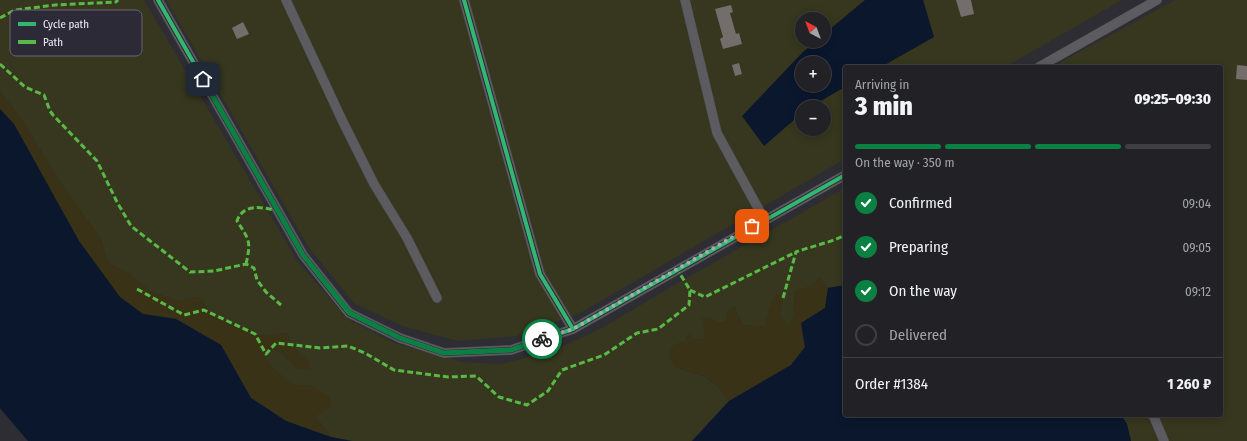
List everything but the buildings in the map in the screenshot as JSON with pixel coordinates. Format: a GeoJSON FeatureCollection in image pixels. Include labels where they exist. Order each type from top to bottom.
{"type":"FeatureCollection","features":[{"type":"Feature","properties":{"kind":"street"},"geometry":{"type":"LineString","coordinates":[[158,0],[303,255],[350,313],[400,338],[444,353],[511,350],[573,329],[764,219],[843,176]]}},
{"type":"Feature","properties":{"kind":"street"},"geometry":{"type":"LineString","coordinates":[[286,0],[342,120],[374,184],[407,238],[437,298]]}},
{"type":"Feature","properties":{"kind":"street"},"geometry":{"type":"LineString","coordinates":[[464,0],[540,274],[573,329]]}},
{"type":"Feature","properties":{"kind":"street"},"geometry":{"type":"LineString","coordinates":[[685,0],[717,133],[764,219]]}},
{"type":"Feature","properties":{"kind":"street"},"geometry":{"type":"LineString","coordinates":[[1043,65],[1157,0]]}},
{"type":"Feature","properties":{"kind":"street"},"geometry":{"type":"LineString","coordinates":[[1154,417],[1164,441]]}},
{"type":"Feature","properties":{"kind":"green space"},"geometry":{"type":"Polygon","coordinates":[[[0,0],[144,0],[298,262],[348,319],[394,343],[463,362],[499,364],[561,347],[600,329],[843,189],[843,285],[828,288],[819,278],[812,286],[794,292],[794,314],[789,328],[780,316],[783,298],[771,302],[765,327],[743,325],[734,306],[728,310],[726,322],[717,323],[709,317],[704,327],[705,333],[703,340],[694,339],[679,343],[674,365],[680,369],[706,377],[723,391],[729,401],[692,441],[352,441],[331,437],[315,416],[312,386],[293,385],[273,369],[266,358],[269,349],[279,351],[298,369],[309,362],[292,346],[287,333],[258,336],[212,316],[200,297],[179,301],[151,292],[128,273],[108,263],[101,239],[61,184],[22,120],[0,91],[0,0]]]}},
{"type":"Feature","properties":{"kind":"green space"},"geometry":{"type":"Polygon","coordinates":[[[166,0],[1122,0],[1008,65],[843,65],[843,160],[582,312],[517,336],[458,341],[405,327],[355,304],[309,248],[166,0]]]}},
{"type":"Feature","properties":{"kind":"green space"},"geometry":{"type":"Polygon","coordinates":[[[1175,0],[1247,0],[1247,441],[1131,441],[1127,424],[1122,417],[1223,417],[1223,65],[1056,65],[1175,0]]]}},
{"type":"Feature","properties":{"kind":"sand"},"geometry":{"type":"Polygon","coordinates":[[[0,91],[22,120],[61,184],[101,239],[108,263],[128,273],[151,292],[179,301],[200,297],[212,316],[258,336],[287,333],[292,346],[309,362],[309,369],[298,369],[279,351],[269,349],[266,358],[273,369],[293,385],[312,386],[330,397],[329,409],[315,416],[331,437],[286,421],[251,398],[221,345],[176,319],[143,314],[120,297],[79,241],[14,124],[0,109],[0,91]]]}},
{"type":"Feature","properties":{"kind":"sand"},"geometry":{"type":"Polygon","coordinates":[[[819,278],[828,288],[825,308],[801,323],[805,347],[791,365],[729,401],[719,388],[708,378],[685,371],[671,361],[670,353],[672,346],[686,341],[688,332],[694,339],[703,340],[705,333],[702,318],[709,317],[717,323],[726,322],[728,310],[734,306],[743,325],[764,327],[771,302],[778,293],[783,298],[780,316],[789,327],[794,314],[794,292],[810,286],[819,278]]]}},
{"type":"Feature","properties":{"kind":"water"},"geometry":{"type":"Polygon","coordinates":[[[865,0],[923,0],[934,37],[885,65],[843,65],[843,88],[822,100],[795,100],[795,119],[764,146],[742,116],[795,60],[795,92],[831,92],[831,56],[799,56],[808,48],[831,48],[831,28],[865,0]]]}},
{"type":"Feature","properties":{"kind":"water"},"geometry":{"type":"Polygon","coordinates":[[[0,109],[14,124],[79,241],[120,297],[143,314],[176,319],[221,345],[251,398],[286,421],[331,437],[352,441],[28,441],[0,408],[0,109]]]}},
{"type":"Feature","properties":{"kind":"water"},"geometry":{"type":"Polygon","coordinates":[[[843,285],[843,417],[1122,417],[1127,424],[1131,441],[692,441],[729,401],[791,365],[805,347],[801,323],[825,308],[828,288],[843,285]]]}},
{"type":"Feature","properties":{"kind":"marked path"},"geometry":{"type":"LineString","coordinates":[[15,10],[55,5],[116,2],[118,0]]}},
{"type":"Feature","properties":{"kind":"marked path"},"geometry":{"type":"LineString","coordinates":[[0,18],[10,13]]}},
{"type":"Feature","properties":{"kind":"marked path"},"geometry":{"type":"LineString","coordinates":[[0,64],[25,87],[44,95],[53,115],[97,161],[117,202],[131,226],[190,272],[214,271],[246,264],[254,268],[257,280],[266,292],[281,305]]}},
{"type":"Feature","properties":{"kind":"marked path"},"geometry":{"type":"LineString","coordinates":[[246,264],[249,246],[247,237],[237,221],[240,215],[244,211],[254,208],[266,208],[278,211]]}},
{"type":"Feature","properties":{"kind":"marked path"},"geometry":{"type":"LineString","coordinates":[[783,298],[796,252],[843,236]]}},
{"type":"Feature","properties":{"kind":"marked path"},"geometry":{"type":"LineString","coordinates":[[690,290],[705,297],[796,252]]}},
{"type":"Feature","properties":{"kind":"marked path"},"geometry":{"type":"LineString","coordinates":[[137,289],[184,315],[204,310],[255,334],[266,354],[276,343],[320,348],[348,346],[365,353],[394,370],[448,377],[476,376],[499,397],[527,405],[548,391],[562,370],[604,355],[637,333],[658,329],[689,305],[690,290],[677,269]]}},
{"type":"Feature","properties":{"kind":"cycle path"},"geometry":{"type":"LineString","coordinates":[[158,0],[303,255],[349,313],[400,338],[444,353],[511,350],[573,329],[843,176]]}},
{"type":"Feature","properties":{"kind":"cycle path"},"geometry":{"type":"LineString","coordinates":[[464,0],[540,274],[573,329]]}},
{"type":"Feature","properties":{"kind":"way so far"},"geometry":{"type":"LineString","coordinates":[[542,339],[573,329],[752,226]]}},
{"type":"Feature","properties":{"kind":"route"},"geometry":{"type":"LineString","coordinates":[[203,79],[303,255],[350,313],[400,338],[444,353],[511,350],[542,339]]}}]}
